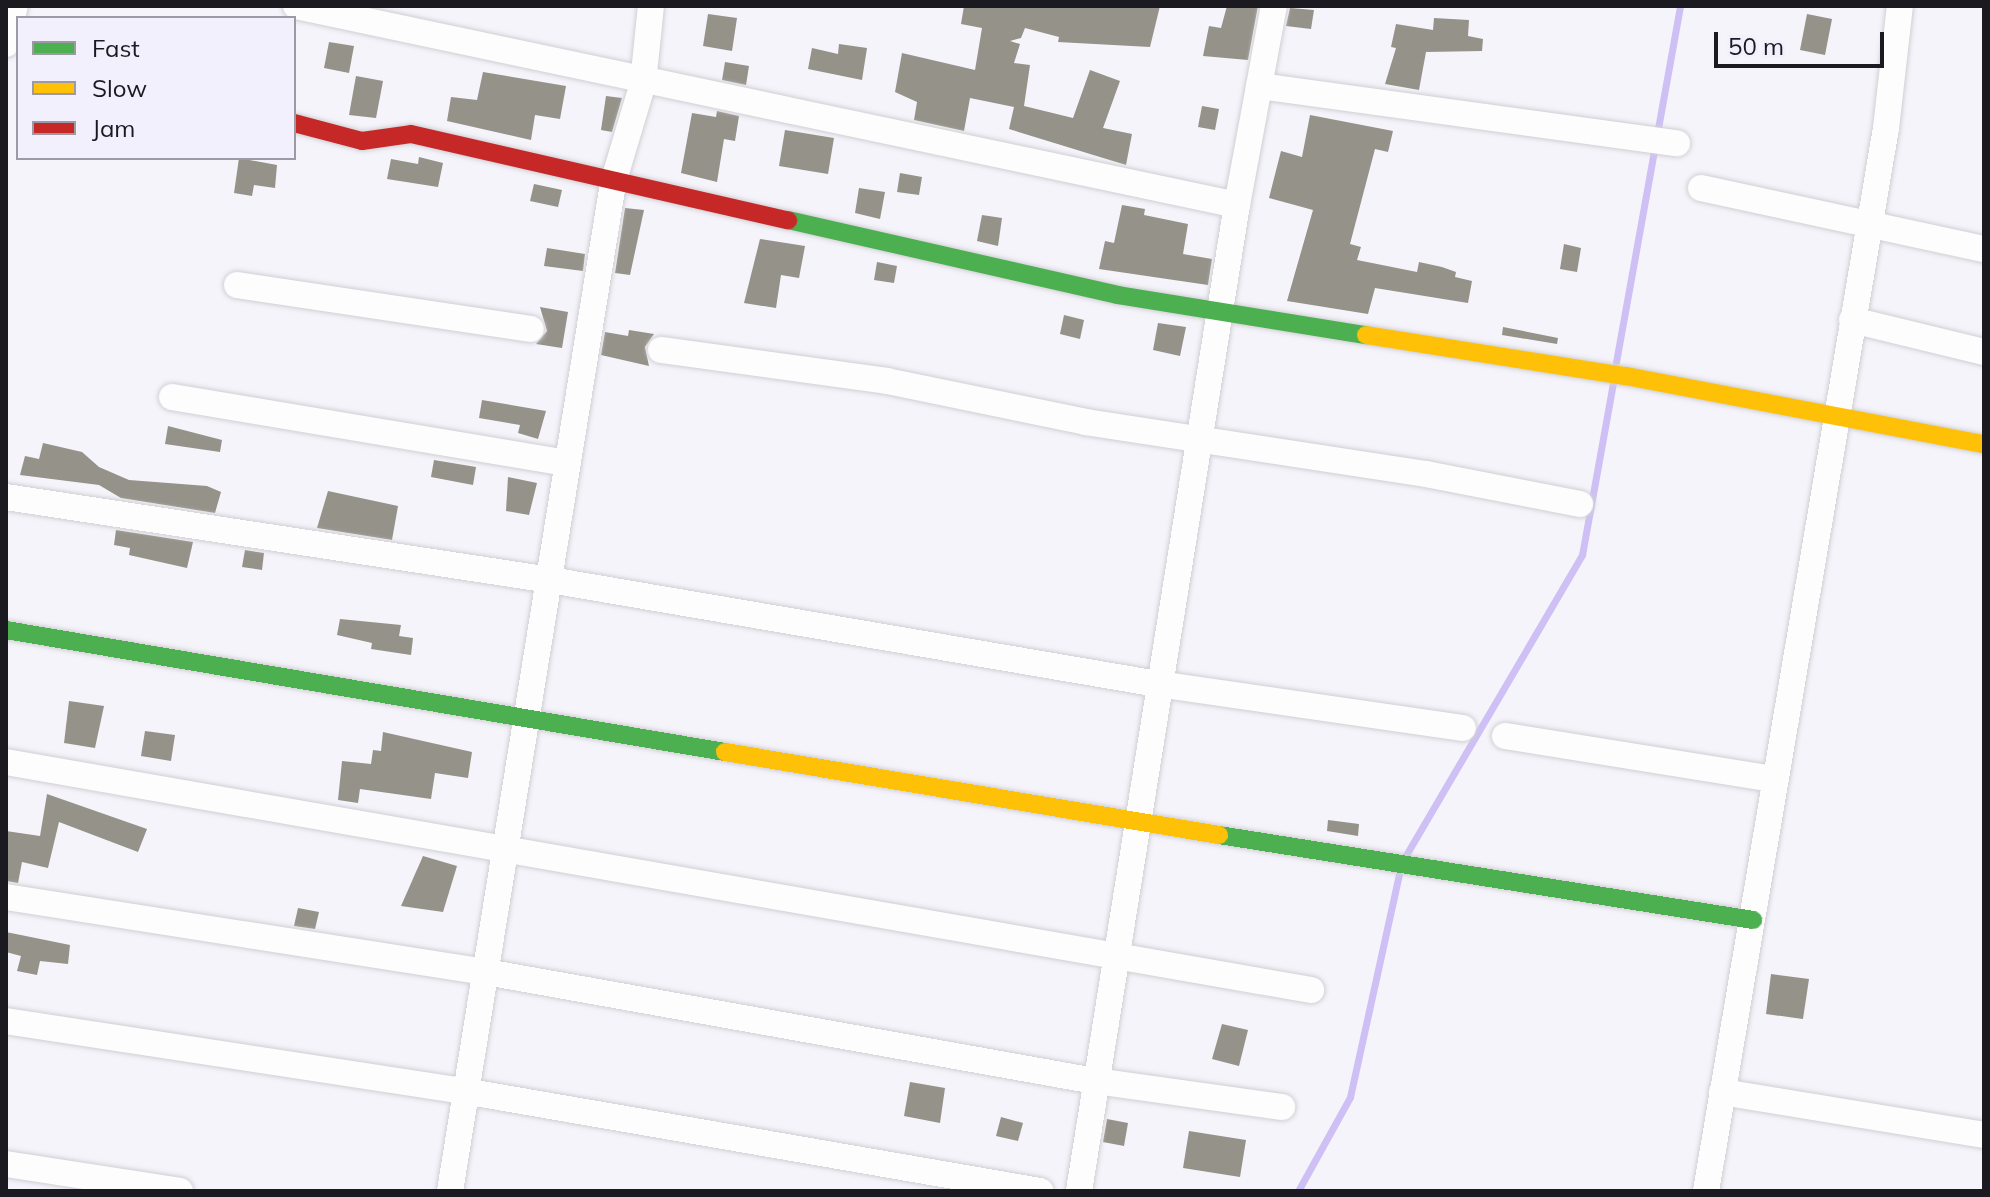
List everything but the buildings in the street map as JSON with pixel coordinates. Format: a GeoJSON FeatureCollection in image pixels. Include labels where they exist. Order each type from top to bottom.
{"type":"FeatureCollection","features":[{"type":"Feature","properties":{"kind":"street"},"geometry":{"type":"LineString","coordinates":[[6,44],[15,6]]}},
{"type":"Feature","properties":{"kind":"street"},"geometry":{"type":"LineString","coordinates":[[296,6],[643,83],[1237,205]]}},
{"type":"Feature","properties":{"kind":"street"},"geometry":{"type":"LineString","coordinates":[[450,1191],[613,183],[643,83],[651,6]]}},
{"type":"Feature","properties":{"kind":"street"},"geometry":{"type":"LineString","coordinates":[[1079,1191],[1139,822],[1158,684],[1202,441],[1237,205],[1274,6]]}},
{"type":"Feature","properties":{"kind":"street"},"geometry":{"type":"LineString","coordinates":[[1706,1191],[1869,226],[1900,6]]}},
{"type":"Feature","properties":{"kind":"street"},"geometry":{"type":"LineString","coordinates":[[1259,86],[1677,143]]}},
{"type":"Feature","properties":{"kind":"street"},"geometry":{"type":"LineString","coordinates":[[296,124],[362,141],[411,134],[613,183],[1118,295],[1223,308],[1626,376],[1835,420],[1984,444]]}},
{"type":"Feature","properties":{"kind":"street"},"geometry":{"type":"LineString","coordinates":[[1701,188],[1984,249]]}},
{"type":"Feature","properties":{"kind":"street"},"geometry":{"type":"LineString","coordinates":[[237,285],[531,329]]}},
{"type":"Feature","properties":{"kind":"street"},"geometry":{"type":"LineString","coordinates":[[1852,320],[1984,352]]}},
{"type":"Feature","properties":{"kind":"street"},"geometry":{"type":"LineString","coordinates":[[661,350],[887,381],[1202,441],[1426,474],[1580,504]]}},
{"type":"Feature","properties":{"kind":"street"},"geometry":{"type":"LineString","coordinates":[[172,397],[567,463]]}},
{"type":"Feature","properties":{"kind":"street"},"geometry":{"type":"LineString","coordinates":[[6,497],[550,580],[1158,684],[1463,728]]}},
{"type":"Feature","properties":{"kind":"street"},"geometry":{"type":"LineString","coordinates":[[6,630],[528,715],[1456,875],[1753,920]]}},
{"type":"Feature","properties":{"kind":"street"},"geometry":{"type":"LineString","coordinates":[[1505,736],[1774,779]]}},
{"type":"Feature","properties":{"kind":"street"},"geometry":{"type":"LineString","coordinates":[[6,762],[1311,990]]}},
{"type":"Feature","properties":{"kind":"street"},"geometry":{"type":"LineString","coordinates":[[6,897],[486,972],[1095,1081],[1282,1107]]}},
{"type":"Feature","properties":{"kind":"street"},"geometry":{"type":"LineString","coordinates":[[6,1021],[464,1091],[1040,1191]]}},
{"type":"Feature","properties":{"kind":"street"},"geometry":{"type":"LineString","coordinates":[[1722,1092],[1984,1135]]}},
{"type":"Feature","properties":{"kind":"street"},"geometry":{"type":"LineString","coordinates":[[6,1164],[180,1191]]}},
{"type":"Feature","properties":{"kind":"waterway"},"geometry":{"type":"LineString","coordinates":[[1657,134],[1680,6]]}},
{"type":"Feature","properties":{"kind":"waterway"},"geometry":{"type":"LineString","coordinates":[[1616,362],[1655,146]]}},
{"type":"Feature","properties":{"kind":"waterway"},"geometry":{"type":"LineString","coordinates":[[1406,855],[1582,555],[1613,382]]}},
{"type":"Feature","properties":{"kind":"waterway"},"geometry":{"type":"LineString","coordinates":[[1298,1191],[1350,1097],[1399,874]]}},
{"type":"Feature","properties":{"kind":"traffic: fast"},"geometry":{"type":"LineString","coordinates":[[788,220],[1118,295],[1366,335]]}},
{"type":"Feature","properties":{"kind":"traffic: fast"},"geometry":{"type":"LineString","coordinates":[[6,630],[725,752]]}},
{"type":"Feature","properties":{"kind":"traffic: fast"},"geometry":{"type":"LineString","coordinates":[[1219,835],[1753,920]]}},
{"type":"Feature","properties":{"kind":"traffic: slow"},"geometry":{"type":"LineString","coordinates":[[1366,335],[1626,376],[1984,444]]}},
{"type":"Feature","properties":{"kind":"traffic: slow"},"geometry":{"type":"LineString","coordinates":[[725,752],[1219,835]]}},
{"type":"Feature","properties":{"kind":"traffic: jam"},"geometry":{"type":"LineString","coordinates":[[296,124],[362,141],[411,134],[788,220]]}}]}
